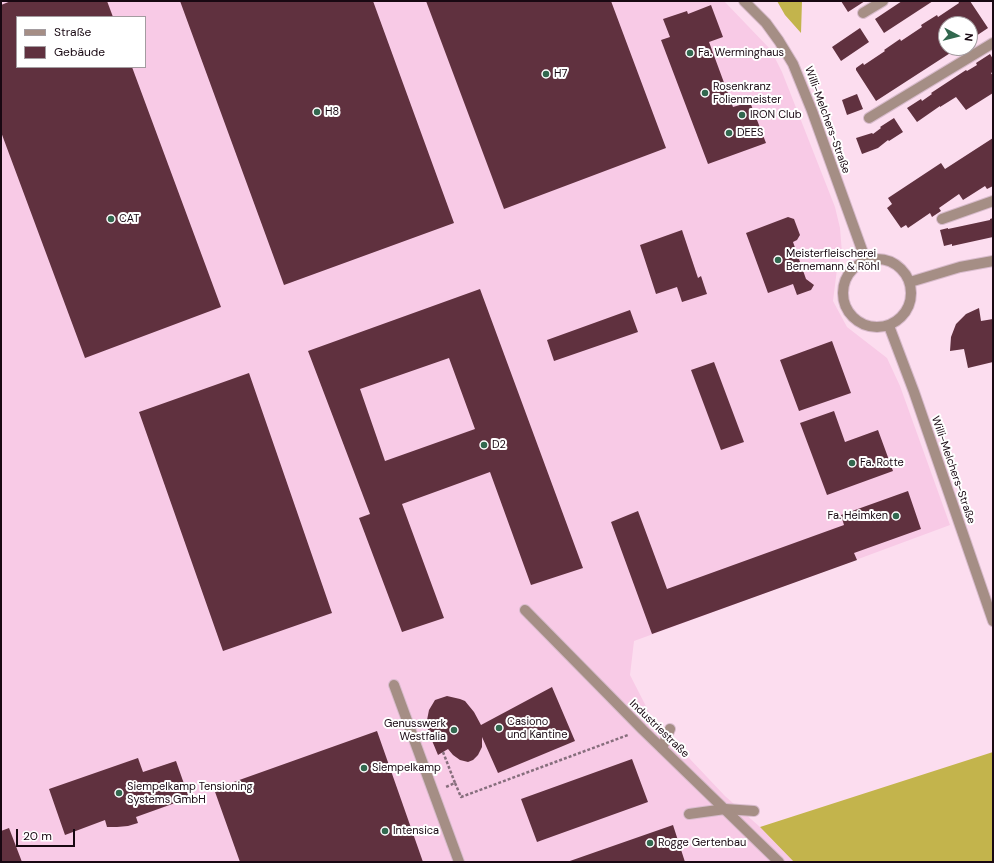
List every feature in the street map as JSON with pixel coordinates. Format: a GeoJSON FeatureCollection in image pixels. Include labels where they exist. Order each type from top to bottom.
{"type":"FeatureCollection","features":[{"type":"Feature","properties":{"kind":"street","name":"Willi-Melchers-Straße"},"geometry":{"type":"LineString","coordinates":[[744,1],[766,23],[793,64],[812,111],[866,260]]}},
{"type":"Feature","properties":{"kind":"street"},"geometry":{"type":"LineString","coordinates":[[863,13],[883,1]]}},
{"type":"Feature","properties":{"kind":"street"},"geometry":{"type":"LineString","coordinates":[[869,118],[993,43]]}},
{"type":"Feature","properties":{"kind":"street"},"geometry":{"type":"LineString","coordinates":[[942,218],[993,201]]}},
{"type":"Feature","properties":{"kind":"street"},"geometry":{"type":"LineString","coordinates":[[866,260],[887,260],[897,265],[901,268],[910,282],[912,292],[910,303],[906,312],[899,320],[889,326],[879,328],[868,327],[858,322],[850,315],[844,305],[842,294],[844,283],[856,266],[866,260]]}},
{"type":"Feature","properties":{"kind":"street"},"geometry":{"type":"LineString","coordinates":[[910,282],[960,267],[993,261]]}},
{"type":"Feature","properties":{"kind":"street","name":"Willi-Melchers-Straße"},"geometry":{"type":"LineString","coordinates":[[889,326],[914,392],[993,622]]}},
{"type":"Feature","properties":{"kind":"street","name":"Industriestraße"},"geometry":{"type":"LineString","coordinates":[[525,610],[643,730],[779,862]]}},
{"type":"Feature","properties":{"kind":"street"},"geometry":{"type":"LineString","coordinates":[[394,685],[432,792],[459,862]]}},
{"type":"Feature","properties":{"kind":"street"},"geometry":{"type":"LineString","coordinates":[[662,748],[670,729]]}},
{"type":"Feature","properties":{"kind":"street"},"geometry":{"type":"LineString","coordinates":[[689,814],[724,809],[754,811]]}},
{"type":"Feature","properties":{"kind":"path"},"geometry":{"type":"LineString","coordinates":[[443,752],[461,797],[643,730]]}},
{"type":"Feature","properties":{"kind":"path"},"geometry":{"type":"LineString","coordinates":[[432,792],[455,783]]}},
{"type":"Feature","properties":{"kind":"shaded area"},"geometry":{"type":"Polygon","coordinates":[[[1,1],[724,1],[771,50],[782,72],[835,207],[840,228],[842,253],[837,269],[833,301],[847,327],[887,358],[900,386],[950,525],[634,641],[630,675],[653,720],[725,796],[760,827],[794,862],[1,862],[1,1]]]}},
{"type":"Feature","properties":{"kind":"shaded area"},"geometry":{"type":"Polygon","coordinates":[[[777,1],[802,1],[801,33],[785,15],[777,1]]]}},
{"type":"Feature","properties":{"kind":"shaded area"},"geometry":{"type":"Polygon","coordinates":[[[993,752],[993,862],[794,862],[760,827],[993,752]]]}},
{"type":"Feature","properties":{"kind":"building","name":"CAT"},"geometry":{"type":"Polygon","coordinates":[[[11,1],[107,1],[113,16],[16,16],[16,68],[132,68],[221,307],[85,358],[1,132],[1,5],[11,1]]]}},
{"type":"Feature","properties":{"kind":"building","name":"H8"},"geometry":{"type":"Polygon","coordinates":[[[180,1],[373,1],[454,223],[284,285],[180,1]]]}},
{"type":"Feature","properties":{"kind":"building","name":"H7"},"geometry":{"type":"Polygon","coordinates":[[[426,1],[611,1],[666,148],[504,209],[426,1]]]}},
{"type":"Feature","properties":{"kind":"building"},"geometry":{"type":"Polygon","coordinates":[[[841,1],[865,1],[848,12],[841,1]]]}},
{"type":"Feature","properties":{"kind":"building"},"geometry":{"type":"Polygon","coordinates":[[[902,1],[933,1],[884,33],[875,19],[902,1]]]}},
{"type":"Feature","properties":{"kind":"building"},"geometry":{"type":"Polygon","coordinates":[[[958,1],[970,1],[988,28],[978,35],[978,16],[940,16],[959,3],[958,1]]]}},
{"type":"Feature","properties":{"kind":"building"},"geometry":{"type":"Polygon","coordinates":[[[711,5],[723,37],[709,42],[733,107],[750,102],[766,143],[708,164],[661,40],[670,37],[663,19],[687,11],[688,14],[711,5]]]}},
{"type":"Feature","properties":{"kind":"building"},"geometry":{"type":"Polygon","coordinates":[[[937,15],[938,56],[946,56],[876,101],[856,68],[863,63],[864,65],[900,39],[901,41],[922,27],[921,25],[937,15]]]}},
{"type":"Feature","properties":{"kind":"building"},"geometry":{"type":"Polygon","coordinates":[[[860,28],[869,42],[841,61],[832,47],[860,28]]]}},
{"type":"Feature","properties":{"kind":"building"},"geometry":{"type":"Polygon","coordinates":[[[990,54],[993,59],[993,72],[991,73],[993,76],[993,93],[966,110],[956,97],[917,122],[907,108],[921,99],[922,101],[932,94],[931,93],[966,70],[967,71],[977,65],[976,63],[990,54]]]}},
{"type":"Feature","properties":{"kind":"building"},"geometry":{"type":"Polygon","coordinates":[[[857,94],[863,109],[847,115],[842,100],[857,94]]]}},
{"type":"Feature","properties":{"kind":"building"},"geometry":{"type":"Polygon","coordinates":[[[894,118],[903,132],[889,141],[888,140],[878,148],[862,154],[856,138],[872,133],[873,134],[881,128],[880,127],[894,118]]]}},
{"type":"Feature","properties":{"kind":"building"},"geometry":{"type":"Polygon","coordinates":[[[993,138],[993,186],[987,189],[985,186],[963,200],[959,194],[939,208],[941,211],[932,217],[930,213],[908,228],[906,225],[901,228],[887,208],[892,204],[888,198],[941,163],[945,169],[993,138]]]}},
{"type":"Feature","properties":{"kind":"building","name":"Meisterfleischerei Bernemann & Röhl"},"geometry":{"type":"Polygon","coordinates":[[[788,217],[794,219],[800,235],[797,240],[793,242],[806,279],[814,285],[811,290],[797,295],[793,284],[768,293],[746,233],[788,217]]]}},
{"type":"Feature","properties":{"kind":"building"},"geometry":{"type":"Polygon","coordinates":[[[993,218],[993,237],[952,246],[952,244],[944,246],[940,230],[990,220],[993,218]]]}},
{"type":"Feature","properties":{"kind":"building"},"geometry":{"type":"Polygon","coordinates":[[[682,230],[698,278],[701,276],[707,294],[682,302],[677,287],[656,294],[640,245],[682,230]]]}},
{"type":"Feature","properties":{"kind":"building","name":"D2"},"geometry":{"type":"Polygon","coordinates":[[[480,289],[583,568],[531,585],[490,472],[402,504],[444,618],[402,632],[359,518],[370,514],[308,351],[480,289]],[[449,358],[360,389],[385,461],[475,429],[449,358]]]}},
{"type":"Feature","properties":{"kind":"building"},"geometry":{"type":"Polygon","coordinates":[[[979,308],[981,321],[993,319],[993,362],[968,368],[964,349],[950,351],[951,337],[956,324],[966,314],[979,308]]]}},
{"type":"Feature","properties":{"kind":"building"},"geometry":{"type":"Polygon","coordinates":[[[630,310],[638,332],[554,361],[547,340],[630,310]]]}},
{"type":"Feature","properties":{"kind":"building"},"geometry":{"type":"Polygon","coordinates":[[[832,341],[851,393],[799,411],[780,360],[832,341]]]}},
{"type":"Feature","properties":{"kind":"building"},"geometry":{"type":"Polygon","coordinates":[[[714,362],[744,442],[721,450],[691,370],[714,362]]]}},
{"type":"Feature","properties":{"kind":"building"},"geometry":{"type":"Polygon","coordinates":[[[249,373],[332,613],[223,651],[139,412],[249,373]]]}},
{"type":"Feature","properties":{"kind":"building","name":"Fa. Rotte"},"geometry":{"type":"Polygon","coordinates":[[[834,411],[845,442],[878,430],[893,471],[827,495],[800,423],[834,411]]]}},
{"type":"Feature","properties":{"kind":"building"},"geometry":{"type":"Polygon","coordinates":[[[908,491],[921,529],[854,553],[857,560],[652,634],[611,522],[638,511],[667,589],[844,525],[841,515],[908,491]]]}},
{"type":"Feature","properties":{"kind":"building","name":"Casiono und Kantine"},"geometry":{"type":"Polygon","coordinates":[[[552,687],[575,741],[498,773],[482,737],[482,747],[478,755],[473,760],[468,762],[460,760],[448,749],[438,755],[428,731],[427,720],[429,710],[435,700],[447,696],[465,701],[474,712],[481,725],[552,687]]]}},
{"type":"Feature","properties":{"kind":"building"},"geometry":{"type":"Polygon","coordinates":[[[377,731],[423,862],[240,862],[214,789],[377,731]]]}},
{"type":"Feature","properties":{"kind":"building","name":"Siempelkamp Tensioning Systems GmbH"},"geometry":{"type":"Polygon","coordinates":[[[138,758],[143,772],[176,761],[189,798],[136,817],[138,823],[128,826],[107,827],[105,820],[65,835],[49,789],[138,758]]]}},
{"type":"Feature","properties":{"kind":"building"},"geometry":{"type":"Polygon","coordinates":[[[632,759],[648,802],[537,842],[521,799],[632,759]]]}},
{"type":"Feature","properties":{"kind":"building","name":"Rogge Gertenbau"},"geometry":{"type":"Polygon","coordinates":[[[673,825],[685,862],[567,862],[673,825]]]}},
{"type":"Feature","properties":{"kind":"building"},"geometry":{"type":"Polygon","coordinates":[[[9,828],[22,862],[1,862],[1,831],[9,828]]]}},
{"type":"Feature","properties":{"kind":"place","name":"Fa. Werminghaus"},"geometry":{"type":"Point","coordinates":[690,53]}},
{"type":"Feature","properties":{"kind":"place","name":"H7"},"geometry":{"type":"Point","coordinates":[546,74]}},
{"type":"Feature","properties":{"kind":"place","name":"Rosenkranz Folienmeister"},"geometry":{"type":"Point","coordinates":[705,93]}},
{"type":"Feature","properties":{"kind":"place","name":"H8"},"geometry":{"type":"Point","coordinates":[317,112]}},
{"type":"Feature","properties":{"kind":"place","name":"IRON Club"},"geometry":{"type":"Point","coordinates":[742,115]}},
{"type":"Feature","properties":{"kind":"place","name":"DEES"},"geometry":{"type":"Point","coordinates":[729,133]}},
{"type":"Feature","properties":{"kind":"place","name":"CAT"},"geometry":{"type":"Point","coordinates":[111,219]}},
{"type":"Feature","properties":{"kind":"place","name":"Meisterfleischerei Bernemann & Röhl"},"geometry":{"type":"Point","coordinates":[778,260]}},
{"type":"Feature","properties":{"kind":"place","name":"D2"},"geometry":{"type":"Point","coordinates":[484,445]}},
{"type":"Feature","properties":{"kind":"place","name":"Fa. Rotte"},"geometry":{"type":"Point","coordinates":[852,463]}},
{"type":"Feature","properties":{"kind":"place","name":"Fa. Heimken"},"geometry":{"type":"Point","coordinates":[896,516]}},
{"type":"Feature","properties":{"kind":"place","name":"Casiono und Kantine"},"geometry":{"type":"Point","coordinates":[499,728]}},
{"type":"Feature","properties":{"kind":"place","name":"Genusswerk Westfalia"},"geometry":{"type":"Point","coordinates":[454,730]}},
{"type":"Feature","properties":{"kind":"place","name":"Siempelkamp"},"geometry":{"type":"Point","coordinates":[364,768]}},
{"type":"Feature","properties":{"kind":"place","name":"Siempelkamp Tensioning Systems GmbH"},"geometry":{"type":"Point","coordinates":[119,793]}},
{"type":"Feature","properties":{"kind":"place","name":"Intensica"},"geometry":{"type":"Point","coordinates":[385,831]}},
{"type":"Feature","properties":{"kind":"place","name":"Rogge Gertenbau"},"geometry":{"type":"Point","coordinates":[650,843]}}]}
